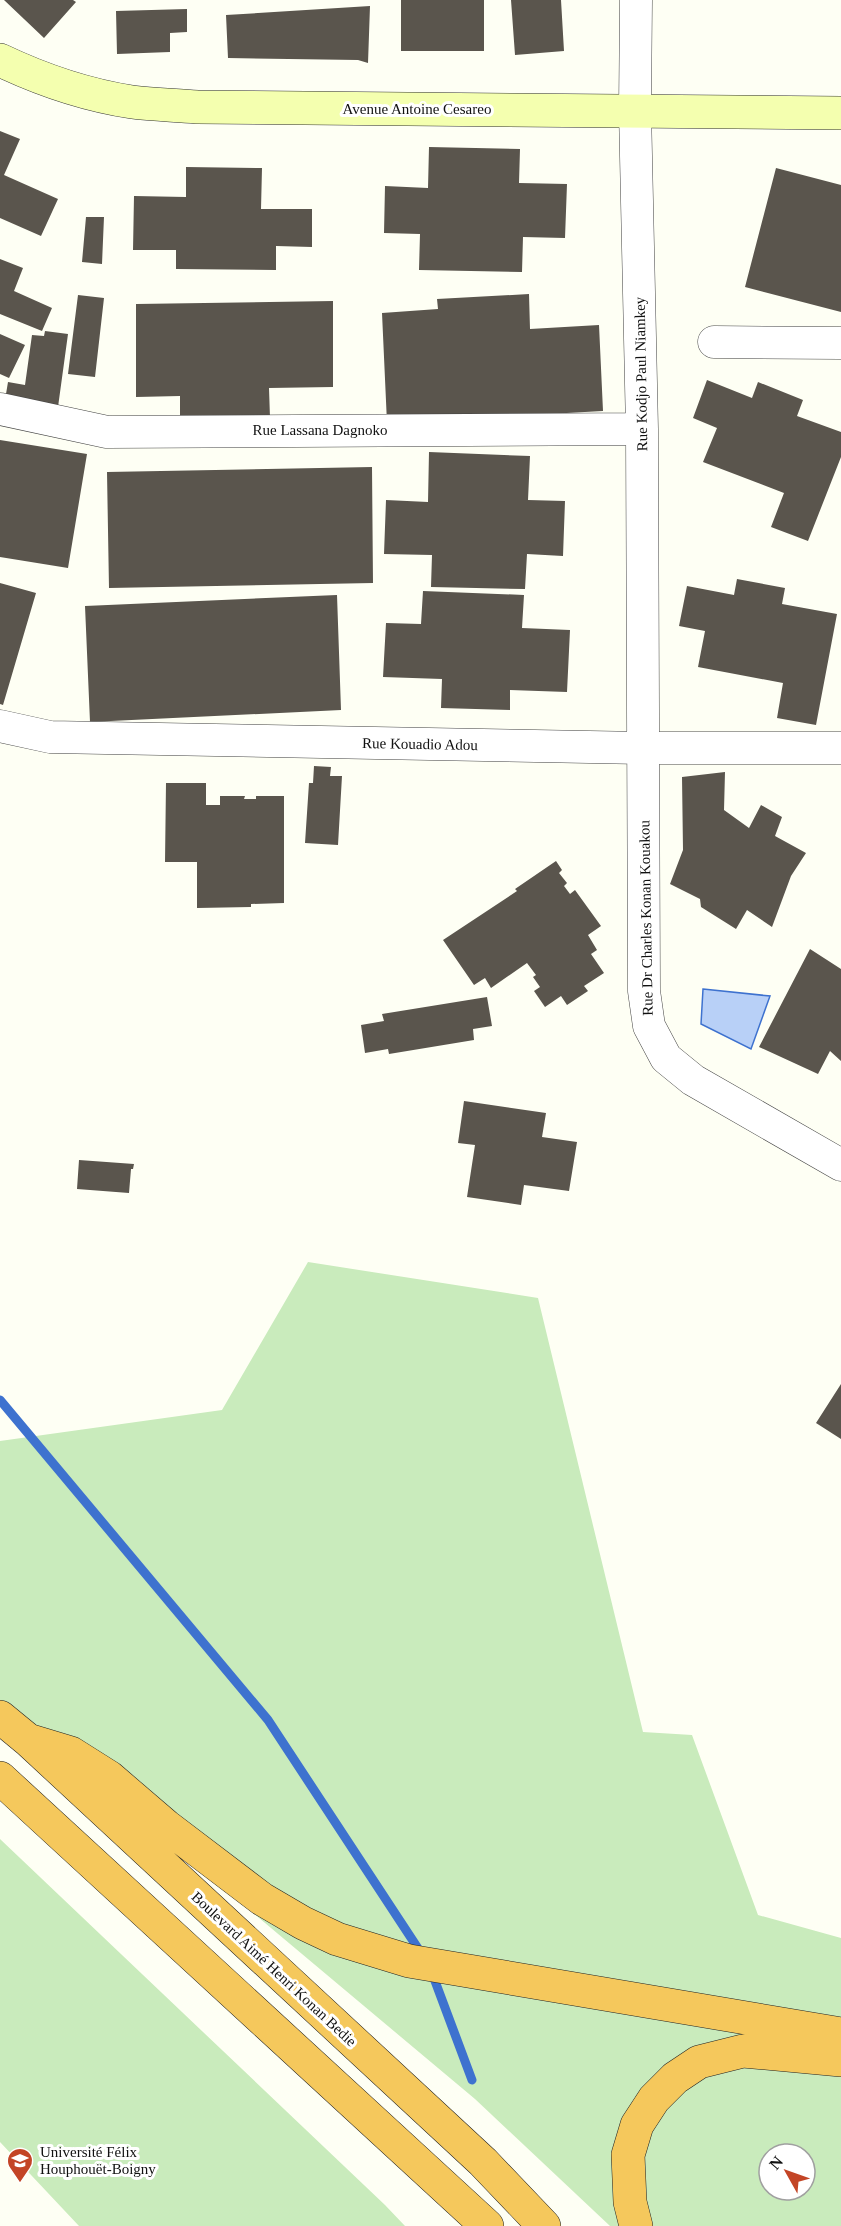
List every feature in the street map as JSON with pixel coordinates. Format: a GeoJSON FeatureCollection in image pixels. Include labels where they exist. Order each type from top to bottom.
{"type":"FeatureCollection","features":[{"type":"Feature","properties":{"kind":"highway","name":"Boulevard Aimé Henri Konan Bedie"},"geometry":{"type":"LineString","coordinates":[[0,1717],[28,1740],[483,2162],[544,2226]]}},
{"type":"Feature","properties":{"kind":"highway"},"geometry":{"type":"LineString","coordinates":[[28,1740],[71,1753],[109,1777],[166,1826],[262,1899],[337,1940],[409,1961],[476,1974],[841,2034]]}},
{"type":"Feature","properties":{"kind":"highway"},"geometry":{"type":"LineString","coordinates":[[0,1778],[487,2226]]}},
{"type":"Feature","properties":{"kind":"highway"},"geometry":{"type":"LineString","coordinates":[[636,2226],[630,2202],[628,2155],[637,2126],[654,2099],[675,2078],[699,2062],[743,2051],[841,2060]]}},
{"type":"Feature","properties":{"kind":"street","name":"Rue Kodjo Paul Niamkey"},"geometry":{"type":"LineString","coordinates":[[636,0],[642,429],[643,747]]}},
{"type":"Feature","properties":{"kind":"street","name":"Avenue Antoine Cesareo"},"geometry":{"type":"LineString","coordinates":[[0,60],[79,91],[133,102],[197,106],[841,113]]}},
{"type":"Feature","properties":{"kind":"street"},"geometry":{"type":"LineString","coordinates":[[714,342],[841,343]]}},
{"type":"Feature","properties":{"kind":"street","name":"Rue Lassana Dagnoko"},"geometry":{"type":"LineString","coordinates":[[0,409],[107,432],[642,429]]}},
{"type":"Feature","properties":{"kind":"street","name":"Rue Kouadio Adou"},"geometry":{"type":"LineString","coordinates":[[0,726],[50,737],[841,748]]}},
{"type":"Feature","properties":{"kind":"street","name":"Rue Dr Charles Konan Kouakou"},"geometry":{"type":"LineString","coordinates":[[643,747],[644,990],[649,1026],[666,1058],[693,1080],[841,1165]]}},
{"type":"Feature","properties":{"kind":"green space"},"geometry":{"type":"Polygon","coordinates":[[[308,1262],[538,1298],[643,1732],[692,1735],[758,1915],[841,1938],[841,2226],[610,2226],[475,2099],[0,1701],[0,1441],[222,1410],[308,1262]]]}},
{"type":"Feature","properties":{"kind":"green space"},"geometry":{"type":"Polygon","coordinates":[[[0,1839],[405,2226],[79,2226],[0,2142],[0,1839]]]}},
{"type":"Feature","properties":{"kind":"water"},"geometry":{"type":"Polygon","coordinates":[[[703,989],[770,996],[751,1049],[701,1024],[703,989]]]}},
{"type":"Feature","properties":{"kind":"building"},"geometry":{"type":"Polygon","coordinates":[[[4,0],[73,0],[76,2],[44,38],[4,0]]]}},
{"type":"Feature","properties":{"kind":"building"},"geometry":{"type":"Polygon","coordinates":[[[401,0],[484,0],[484,51],[401,51],[401,0]]]}},
{"type":"Feature","properties":{"kind":"building"},"geometry":{"type":"Polygon","coordinates":[[[511,0],[561,0],[564,51],[515,55],[511,0]]]}},
{"type":"Feature","properties":{"kind":"building"},"geometry":{"type":"Polygon","coordinates":[[[370,6],[368,63],[358,60],[228,58],[226,15],[370,6]]]}},
{"type":"Feature","properties":{"kind":"building"},"geometry":{"type":"Polygon","coordinates":[[[187,9],[187,32],[170,33],[170,52],[117,54],[116,11],[187,9]]]}},
{"type":"Feature","properties":{"kind":"building"},"geometry":{"type":"Polygon","coordinates":[[[0,131],[20,139],[4,175],[58,199],[41,236],[0,218],[0,131]]]}},
{"type":"Feature","properties":{"kind":"building"},"geometry":{"type":"Polygon","coordinates":[[[429,147],[520,149],[519,183],[567,184],[565,238],[523,237],[522,272],[419,270],[420,234],[384,233],[385,186],[428,188],[429,147]]]}},
{"type":"Feature","properties":{"kind":"building"},"geometry":{"type":"Polygon","coordinates":[[[186,167],[262,168],[261,209],[312,209],[312,247],[276,246],[276,270],[176,269],[176,250],[133,250],[134,196],[186,197],[186,167]]]}},
{"type":"Feature","properties":{"kind":"building"},"geometry":{"type":"Polygon","coordinates":[[[776,168],[841,185],[841,312],[745,287],[776,168]]]}},
{"type":"Feature","properties":{"kind":"building"},"geometry":{"type":"Polygon","coordinates":[[[86,217],[104,217],[102,264],[82,262],[86,217]]]}},
{"type":"Feature","properties":{"kind":"building"},"geometry":{"type":"Polygon","coordinates":[[[0,259],[23,268],[14,291],[52,308],[42,331],[0,314],[0,259]]]}},
{"type":"Feature","properties":{"kind":"building"},"geometry":{"type":"Polygon","coordinates":[[[529,294],[530,329],[599,325],[603,411],[387,423],[382,313],[438,309],[437,299],[529,294]]]}},
{"type":"Feature","properties":{"kind":"building"},"geometry":{"type":"Polygon","coordinates":[[[78,295],[104,298],[95,377],[68,374],[78,295]]]}},
{"type":"Feature","properties":{"kind":"building"},"geometry":{"type":"Polygon","coordinates":[[[333,301],[333,387],[269,388],[270,418],[180,419],[180,396],[136,397],[136,304],[333,301]]]}},
{"type":"Feature","properties":{"kind":"building"},"geometry":{"type":"Polygon","coordinates":[[[45,331],[68,334],[58,407],[5,400],[8,382],[25,385],[32,335],[44,336],[45,331]]]}},
{"type":"Feature","properties":{"kind":"building"},"geometry":{"type":"Polygon","coordinates":[[[0,334],[25,345],[9,378],[0,374],[0,334]]]}},
{"type":"Feature","properties":{"kind":"building"},"geometry":{"type":"Polygon","coordinates":[[[707,380],[752,398],[758,382],[803,400],[797,416],[841,432],[841,457],[808,541],[771,527],[784,493],[703,462],[717,428],[693,418],[707,380]]]}},
{"type":"Feature","properties":{"kind":"building"},"geometry":{"type":"Polygon","coordinates":[[[0,440],[87,454],[68,568],[0,557],[0,440]]]}},
{"type":"Feature","properties":{"kind":"building"},"geometry":{"type":"Polygon","coordinates":[[[429,452],[530,456],[528,500],[565,501],[563,556],[527,554],[525,589],[431,587],[432,555],[384,554],[386,500],[428,502],[429,452]]]}},
{"type":"Feature","properties":{"kind":"building"},"geometry":{"type":"Polygon","coordinates":[[[372,467],[373,583],[109,588],[107,472],[372,467]]]}},
{"type":"Feature","properties":{"kind":"building"},"geometry":{"type":"Polygon","coordinates":[[[737,579],[785,588],[782,604],[837,614],[816,725],[777,718],[783,683],[698,667],[705,631],[679,626],[687,586],[734,595],[737,579]]]}},
{"type":"Feature","properties":{"kind":"building"},"geometry":{"type":"Polygon","coordinates":[[[0,583],[36,593],[3,705],[0,704],[0,583]]]}},
{"type":"Feature","properties":{"kind":"building"},"geometry":{"type":"Polygon","coordinates":[[[423,591],[524,595],[522,628],[570,630],[567,692],[510,690],[510,710],[441,708],[442,679],[383,677],[386,623],[421,624],[423,591]]]}},
{"type":"Feature","properties":{"kind":"building"},"geometry":{"type":"Polygon","coordinates":[[[337,595],[341,710],[90,722],[85,606],[337,595]]]}},
{"type":"Feature","properties":{"kind":"building"},"geometry":{"type":"Polygon","coordinates":[[[314,766],[331,767],[330,776],[342,776],[338,845],[305,843],[309,783],[313,783],[314,766]]]}},
{"type":"Feature","properties":{"kind":"building"},"geometry":{"type":"Polygon","coordinates":[[[725,772],[724,810],[749,828],[761,805],[782,817],[775,836],[806,853],[791,876],[772,927],[747,910],[736,929],[701,907],[700,899],[670,884],[683,850],[682,777],[725,772]]]}},
{"type":"Feature","properties":{"kind":"building"},"geometry":{"type":"Polygon","coordinates":[[[166,783],[206,783],[206,805],[220,805],[220,796],[245,796],[244,799],[256,799],[256,796],[284,796],[284,903],[251,904],[251,907],[197,908],[197,862],[165,862],[166,783]]]}},
{"type":"Feature","properties":{"kind":"building"},"geometry":{"type":"Polygon","coordinates":[[[556,861],[562,870],[559,873],[567,883],[564,886],[570,894],[575,890],[601,926],[588,935],[597,950],[591,954],[604,973],[584,986],[588,991],[567,1005],[561,996],[545,1007],[534,991],[540,987],[533,977],[536,975],[527,963],[491,988],[485,978],[474,985],[443,940],[517,891],[515,889],[556,861]]]}},
{"type":"Feature","properties":{"kind":"building"},"geometry":{"type":"Polygon","coordinates":[[[810,949],[841,969],[841,1061],[830,1051],[818,1074],[759,1047],[810,949]]]}},
{"type":"Feature","properties":{"kind":"building"},"geometry":{"type":"Polygon","coordinates":[[[487,997],[492,1026],[473,1029],[474,1040],[389,1054],[388,1049],[365,1053],[361,1025],[384,1021],[382,1014],[487,997]]]}},
{"type":"Feature","properties":{"kind":"building"},"geometry":{"type":"Polygon","coordinates":[[[464,1101],[546,1113],[542,1137],[577,1142],[569,1191],[524,1185],[521,1205],[467,1197],[475,1145],[458,1143],[464,1101]]]}},
{"type":"Feature","properties":{"kind":"building"},"geometry":{"type":"Polygon","coordinates":[[[79,1160],[134,1164],[131,1169],[129,1193],[77,1189],[79,1160]]]}},
{"type":"Feature","properties":{"kind":"building"},"geometry":{"type":"Polygon","coordinates":[[[841,1384],[841,1439],[816,1423],[841,1384]]]}},
{"type":"Feature","properties":{"kind":"waterway"},"geometry":{"type":"LineString","coordinates":[[0,1400],[268,1720],[423,1956]]}},
{"type":"Feature","properties":{"kind":"waterway"},"geometry":{"type":"LineString","coordinates":[[432,1973],[472,2080]]}},
{"type":"Feature","properties":{"kind":"place","name":"Université Félix Houphouët-Boigny"},"geometry":{"type":"Point","coordinates":[20,2184]}}]}
